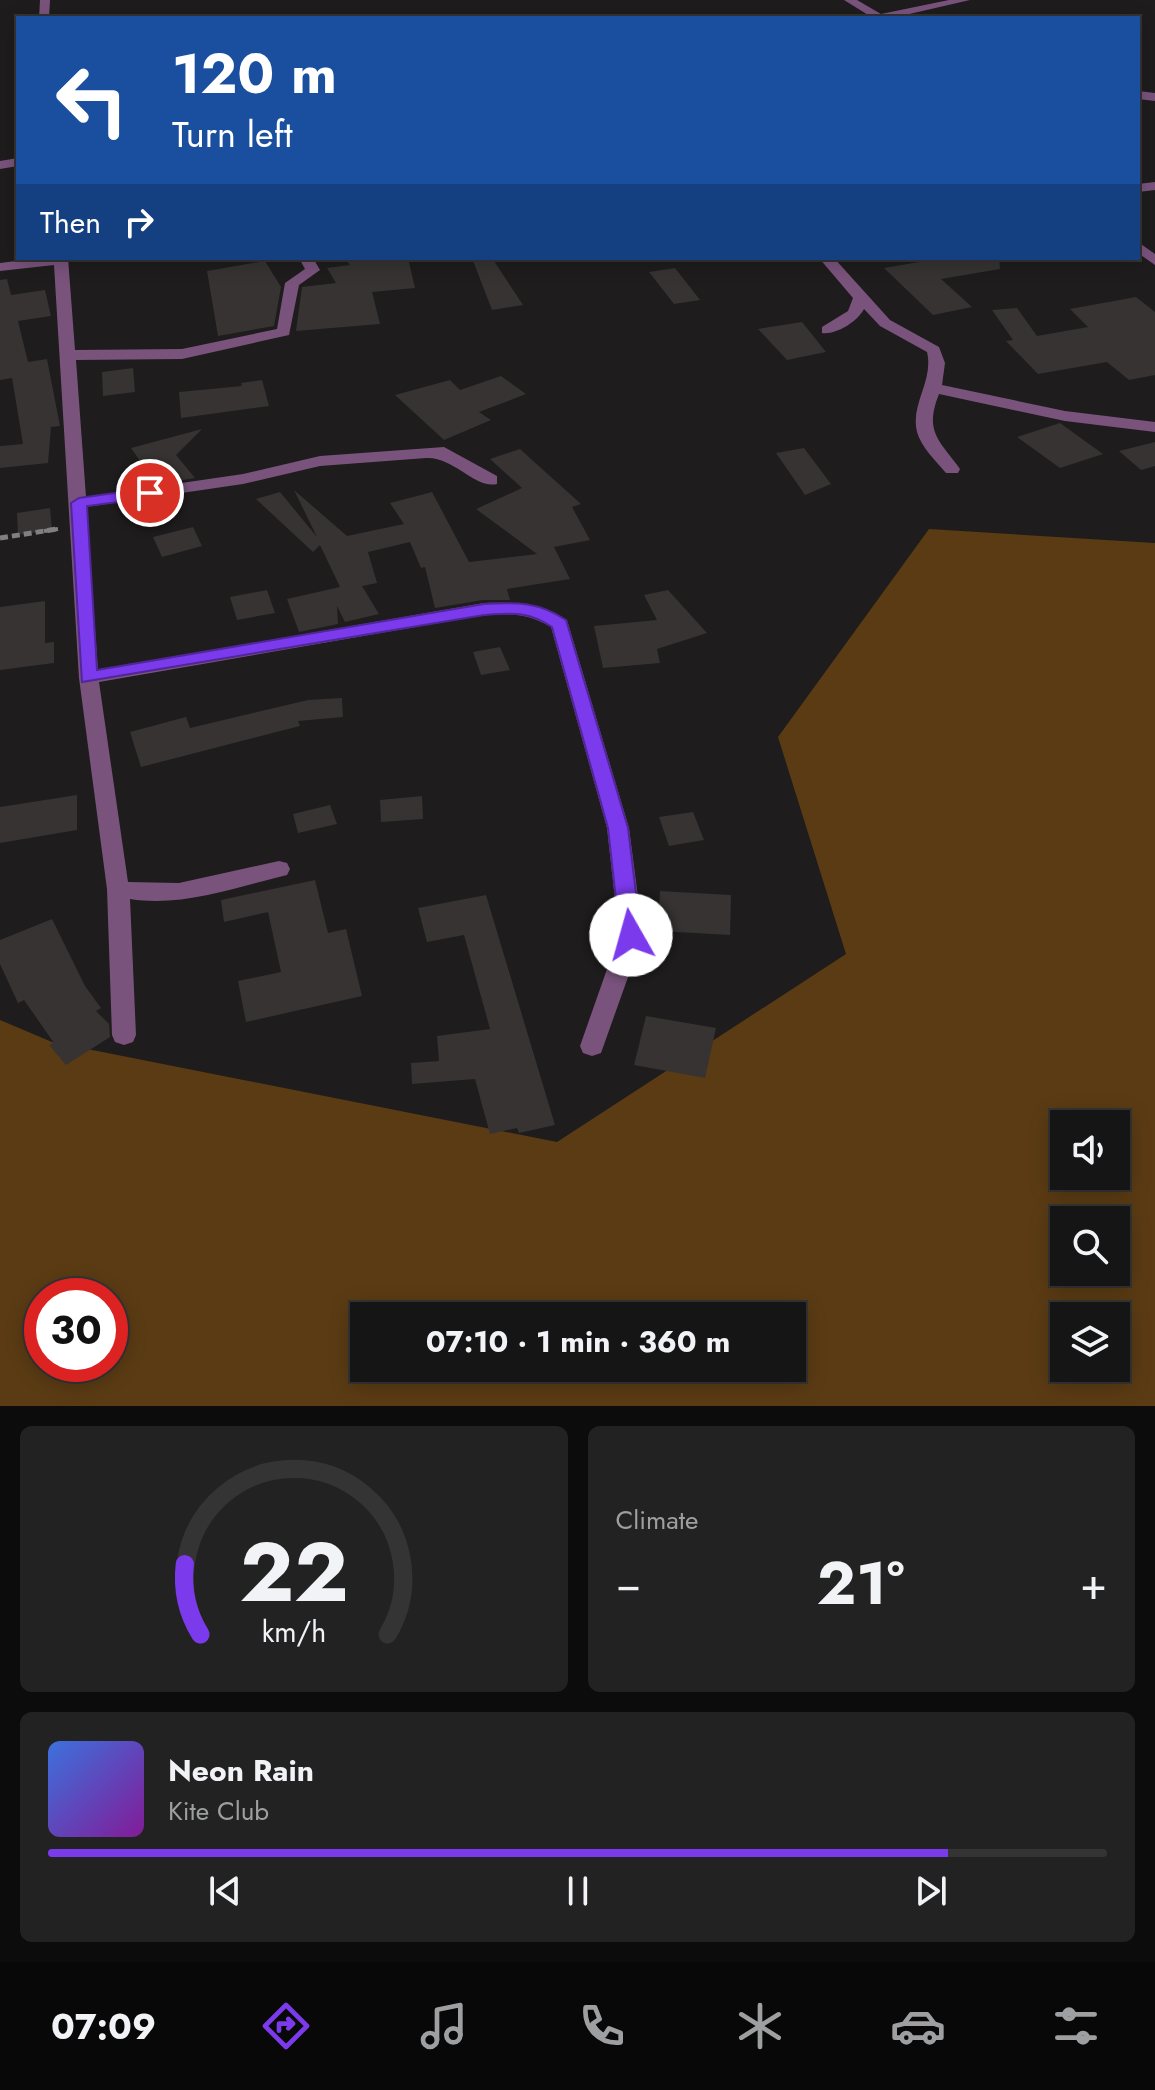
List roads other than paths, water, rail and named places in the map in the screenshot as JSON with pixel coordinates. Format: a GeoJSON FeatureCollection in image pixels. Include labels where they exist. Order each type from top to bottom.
{"type":"FeatureCollection","features":[{"type":"Feature","properties":{"kind":"street"},"geometry":{"type":"LineString","coordinates":[[849,0],[877,16]]}},
{"type":"Feature","properties":{"kind":"street"},"geometry":{"type":"LineString","coordinates":[[890,16],[965,0]]}},
{"type":"Feature","properties":{"kind":"street"},"geometry":{"type":"LineString","coordinates":[[1140,248],[1155,261]]}},
{"type":"Feature","properties":{"kind":"street"},"geometry":{"type":"LineString","coordinates":[[0,267],[52,260]]}},
{"type":"Feature","properties":{"kind":"street"},"geometry":{"type":"LineString","coordinates":[[60,260],[80,513],[89,678],[118,889],[124,1035]]}},
{"type":"Feature","properties":{"kind":"street"},"geometry":{"type":"LineString","coordinates":[[66,355],[182,354],[284,332],[292,283],[313,270],[307,260]]}},
{"type":"Feature","properties":{"kind":"street"},"geometry":{"type":"LineString","coordinates":[[828,260],[885,323],[934,350],[940,368],[925,410],[925,432],[952,469]]}},
{"type":"Feature","properties":{"kind":"street"},"geometry":{"type":"LineString","coordinates":[[827,330],[854,314],[861,298]]}},
{"type":"Feature","properties":{"kind":"street"},"geometry":{"type":"LineString","coordinates":[[933,388],[1065,416],[1155,427]]}},
{"type":"Feature","properties":{"kind":"street"},"geometry":{"type":"LineString","coordinates":[[80,513],[320,461],[444,452],[491,480]]}},
{"type":"Feature","properties":{"kind":"street"},"geometry":{"type":"LineString","coordinates":[[89,678],[484,609],[523,607],[541,611],[560,624],[618,828],[631,935],[592,1046]]}},
{"type":"Feature","properties":{"kind":"street"},"geometry":{"type":"LineString","coordinates":[[118,889],[142,894],[164,893],[279,869]]}}]}
